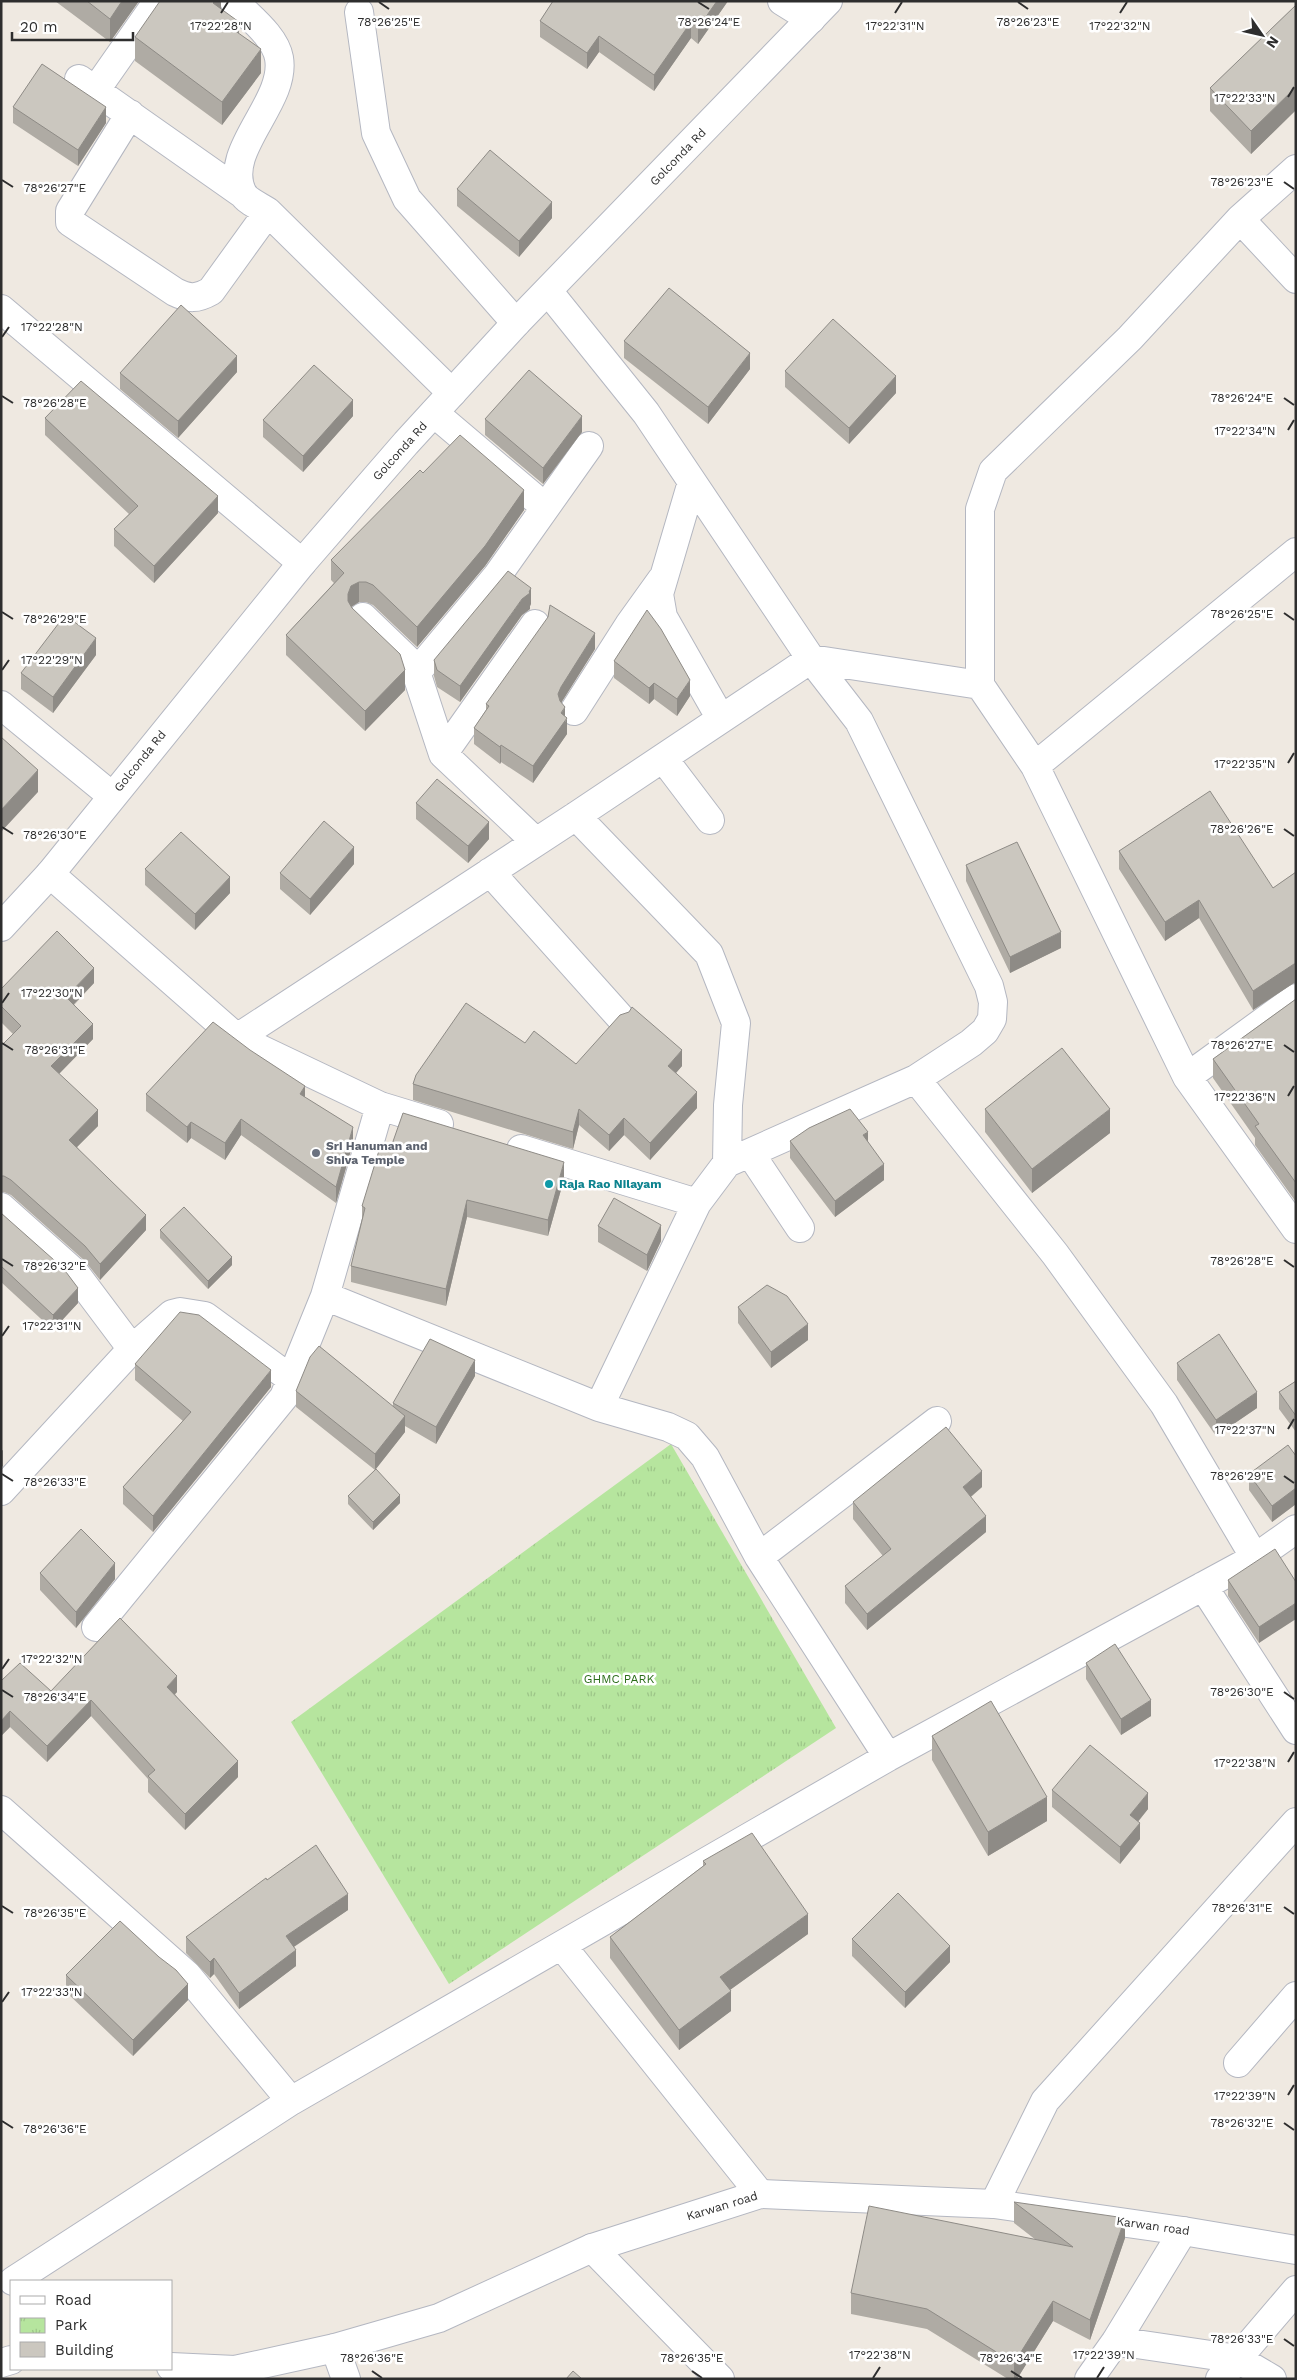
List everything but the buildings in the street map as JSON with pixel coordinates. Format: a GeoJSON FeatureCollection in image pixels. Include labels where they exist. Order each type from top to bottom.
{"type":"FeatureCollection","features":[{"type":"Feature","properties":{"kind":"street"},"geometry":{"type":"LineString","coordinates":[[158,1],[87,85],[268,212],[452,393]]}},
{"type":"Feature","properties":{"kind":"street"},"geometry":{"type":"LineString","coordinates":[[234,1],[268,36],[279,57],[279,76],[274,92],[248,138],[240,162],[240,181],[244,195]]}},
{"type":"Feature","properties":{"kind":"street"},"geometry":{"type":"LineString","coordinates":[[782,1],[820,10]]}},
{"type":"Feature","properties":{"kind":"street","name":"Golconda Rd"},"geometry":{"type":"LineString","coordinates":[[1,927],[50,874],[302,563],[434,413],[516,323],[820,10]]}},
{"type":"Feature","properties":{"kind":"street"},"geometry":{"type":"LineString","coordinates":[[359,12],[376,133],[407,199],[516,323]]}},
{"type":"Feature","properties":{"kind":"street"},"geometry":{"type":"LineString","coordinates":[[130,114],[70,211],[70,222],[175,292],[186,298],[199,298],[211,291],[268,212]]}},
{"type":"Feature","properties":{"kind":"street"},"geometry":{"type":"LineString","coordinates":[[1296,169],[1240,219],[1130,338],[993,471],[980,510],[980,685],[1035,766],[1187,1077],[1296,1229]]}},
{"type":"Feature","properties":{"kind":"street"},"geometry":{"type":"LineString","coordinates":[[1240,219],[1296,279]]}},
{"type":"Feature","properties":{"kind":"street"},"geometry":{"type":"LineString","coordinates":[[548,291],[646,413],[811,659],[859,721],[989,986],[993,1002],[992,1019],[985,1031],[971,1043],[916,1079],[739,1158],[697,1203],[598,1407]]}},
{"type":"Feature","properties":{"kind":"street"},"geometry":{"type":"LineString","coordinates":[[1,309],[302,563]]}},
{"type":"Feature","properties":{"kind":"street"},"geometry":{"type":"LineString","coordinates":[[434,413],[545,507]]}},
{"type":"Feature","properties":{"kind":"street"},"geometry":{"type":"LineString","coordinates":[[416,673],[497,576],[589,446]]}},
{"type":"Feature","properties":{"kind":"street"},"geometry":{"type":"LineString","coordinates":[[692,482],[659,594],[663,617],[721,719]]}},
{"type":"Feature","properties":{"kind":"street"},"geometry":{"type":"LineString","coordinates":[[1035,766],[1296,552]]}},
{"type":"Feature","properties":{"kind":"street"},"geometry":{"type":"LineString","coordinates":[[574,711],[629,625],[662,579]]}},
{"type":"Feature","properties":{"kind":"street"},"geometry":{"type":"LineString","coordinates":[[363,617],[414,666],[443,754],[536,842]]}},
{"type":"Feature","properties":{"kind":"street"},"geometry":{"type":"LineString","coordinates":[[443,754],[535,624]]}},
{"type":"Feature","properties":{"kind":"street"},"geometry":{"type":"LineString","coordinates":[[237,1038],[576,816],[811,659],[980,685]]}},
{"type":"Feature","properties":{"kind":"street"},"geometry":{"type":"LineString","coordinates":[[1,705],[112,796]]}},
{"type":"Feature","properties":{"kind":"street"},"geometry":{"type":"LineString","coordinates":[[663,758],[710,820]]}},
{"type":"Feature","properties":{"kind":"street"},"geometry":{"type":"LineString","coordinates":[[576,816],[709,954],[736,1023],[728,1105],[739,1158],[800,1228]]}},
{"type":"Feature","properties":{"kind":"street"},"geometry":{"type":"LineString","coordinates":[[490,872],[619,1016]]}},
{"type":"Feature","properties":{"kind":"street"},"geometry":{"type":"LineString","coordinates":[[50,874],[237,1038],[380,1106],[464,1132]]}},
{"type":"Feature","properties":{"kind":"street"},"geometry":{"type":"LineString","coordinates":[[1187,1077],[1296,998]]}},
{"type":"Feature","properties":{"kind":"street"},"geometry":{"type":"LineString","coordinates":[[916,1079],[1055,1254],[1164,1404],[1255,1558]]}},
{"type":"Feature","properties":{"kind":"street"},"geometry":{"type":"LineString","coordinates":[[96,1627],[284,1397],[325,1296],[380,1106]]}},
{"type":"Feature","properties":{"kind":"street"},"geometry":{"type":"LineString","coordinates":[[501,1143],[697,1203]]}},
{"type":"Feature","properties":{"kind":"street"},"geometry":{"type":"LineString","coordinates":[[1,1207],[75,1273],[132,1349]]}},
{"type":"Feature","properties":{"kind":"street"},"geometry":{"type":"LineString","coordinates":[[325,1296],[598,1407],[668,1427],[687,1436],[705,1457],[759,1557],[888,1757]]}},
{"type":"Feature","properties":{"kind":"street"},"geometry":{"type":"LineString","coordinates":[[1,1491],[132,1349],[172,1314],[180,1312],[205,1316],[291,1379]]}},
{"type":"Feature","properties":{"kind":"street"},"geometry":{"type":"LineString","coordinates":[[759,1557],[937,1421]]}},
{"type":"Feature","properties":{"kind":"street"},"geometry":{"type":"LineString","coordinates":[[15,2280],[291,2101],[888,1757],[1255,1558],[1296,1529]]}},
{"type":"Feature","properties":{"kind":"street"},"geometry":{"type":"LineString","coordinates":[[1203,1586],[1296,1730]]}},
{"type":"Feature","properties":{"kind":"street"},"geometry":{"type":"LineString","coordinates":[[1,1810],[187,1974],[291,2101]]}},
{"type":"Feature","properties":{"kind":"street"},"geometry":{"type":"LineString","coordinates":[[994,2204],[1045,2101],[1296,1822]]}},
{"type":"Feature","properties":{"kind":"street"},"geometry":{"type":"LineString","coordinates":[[562,1946],[760,2194]]}},
{"type":"Feature","properties":{"kind":"street"},"geometry":{"type":"LineString","coordinates":[[1238,2063],[1296,1996]]}},
{"type":"Feature","properties":{"kind":"street","name":"Karwan road"},"geometry":{"type":"LineString","coordinates":[[172,2367],[235,2370],[335,2348],[439,2318],[592,2248],[760,2194],[994,2204],[1184,2230],[1296,2250]]}},
{"type":"Feature","properties":{"kind":"street"},"geometry":{"type":"LineString","coordinates":[[1089,2379],[1116,2341],[1184,2230]]}},
{"type":"Feature","properties":{"kind":"street"},"geometry":{"type":"LineString","coordinates":[[592,2248],[720,2379]]}},
{"type":"Feature","properties":{"kind":"street"},"geometry":{"type":"LineString","coordinates":[[1220,2379],[1296,2290]]}},
{"type":"Feature","properties":{"kind":"street"},"geometry":{"type":"LineString","coordinates":[[1116,2341],[1238,2359],[1272,2379]]}},
{"type":"Feature","properties":{"kind":"street"},"geometry":{"type":"LineString","coordinates":[[335,2348],[346,2379]]}},
{"type":"Feature","properties":{"kind":"green space","name":"GHMC PARK"},"geometry":{"type":"Polygon","coordinates":[[[671,1444],[836,1728],[449,1984],[291,1722],[671,1444]]]}},
{"type":"Feature","properties":{"kind":"place","name":"Sri Hanuman and Shiva Temple"},"geometry":{"type":"Point","coordinates":[316,1153]}},
{"type":"Feature","properties":{"kind":"place","name":"Raja Rao Nilayam"},"geometry":{"type":"Point","coordinates":[549,1184]}}]}
